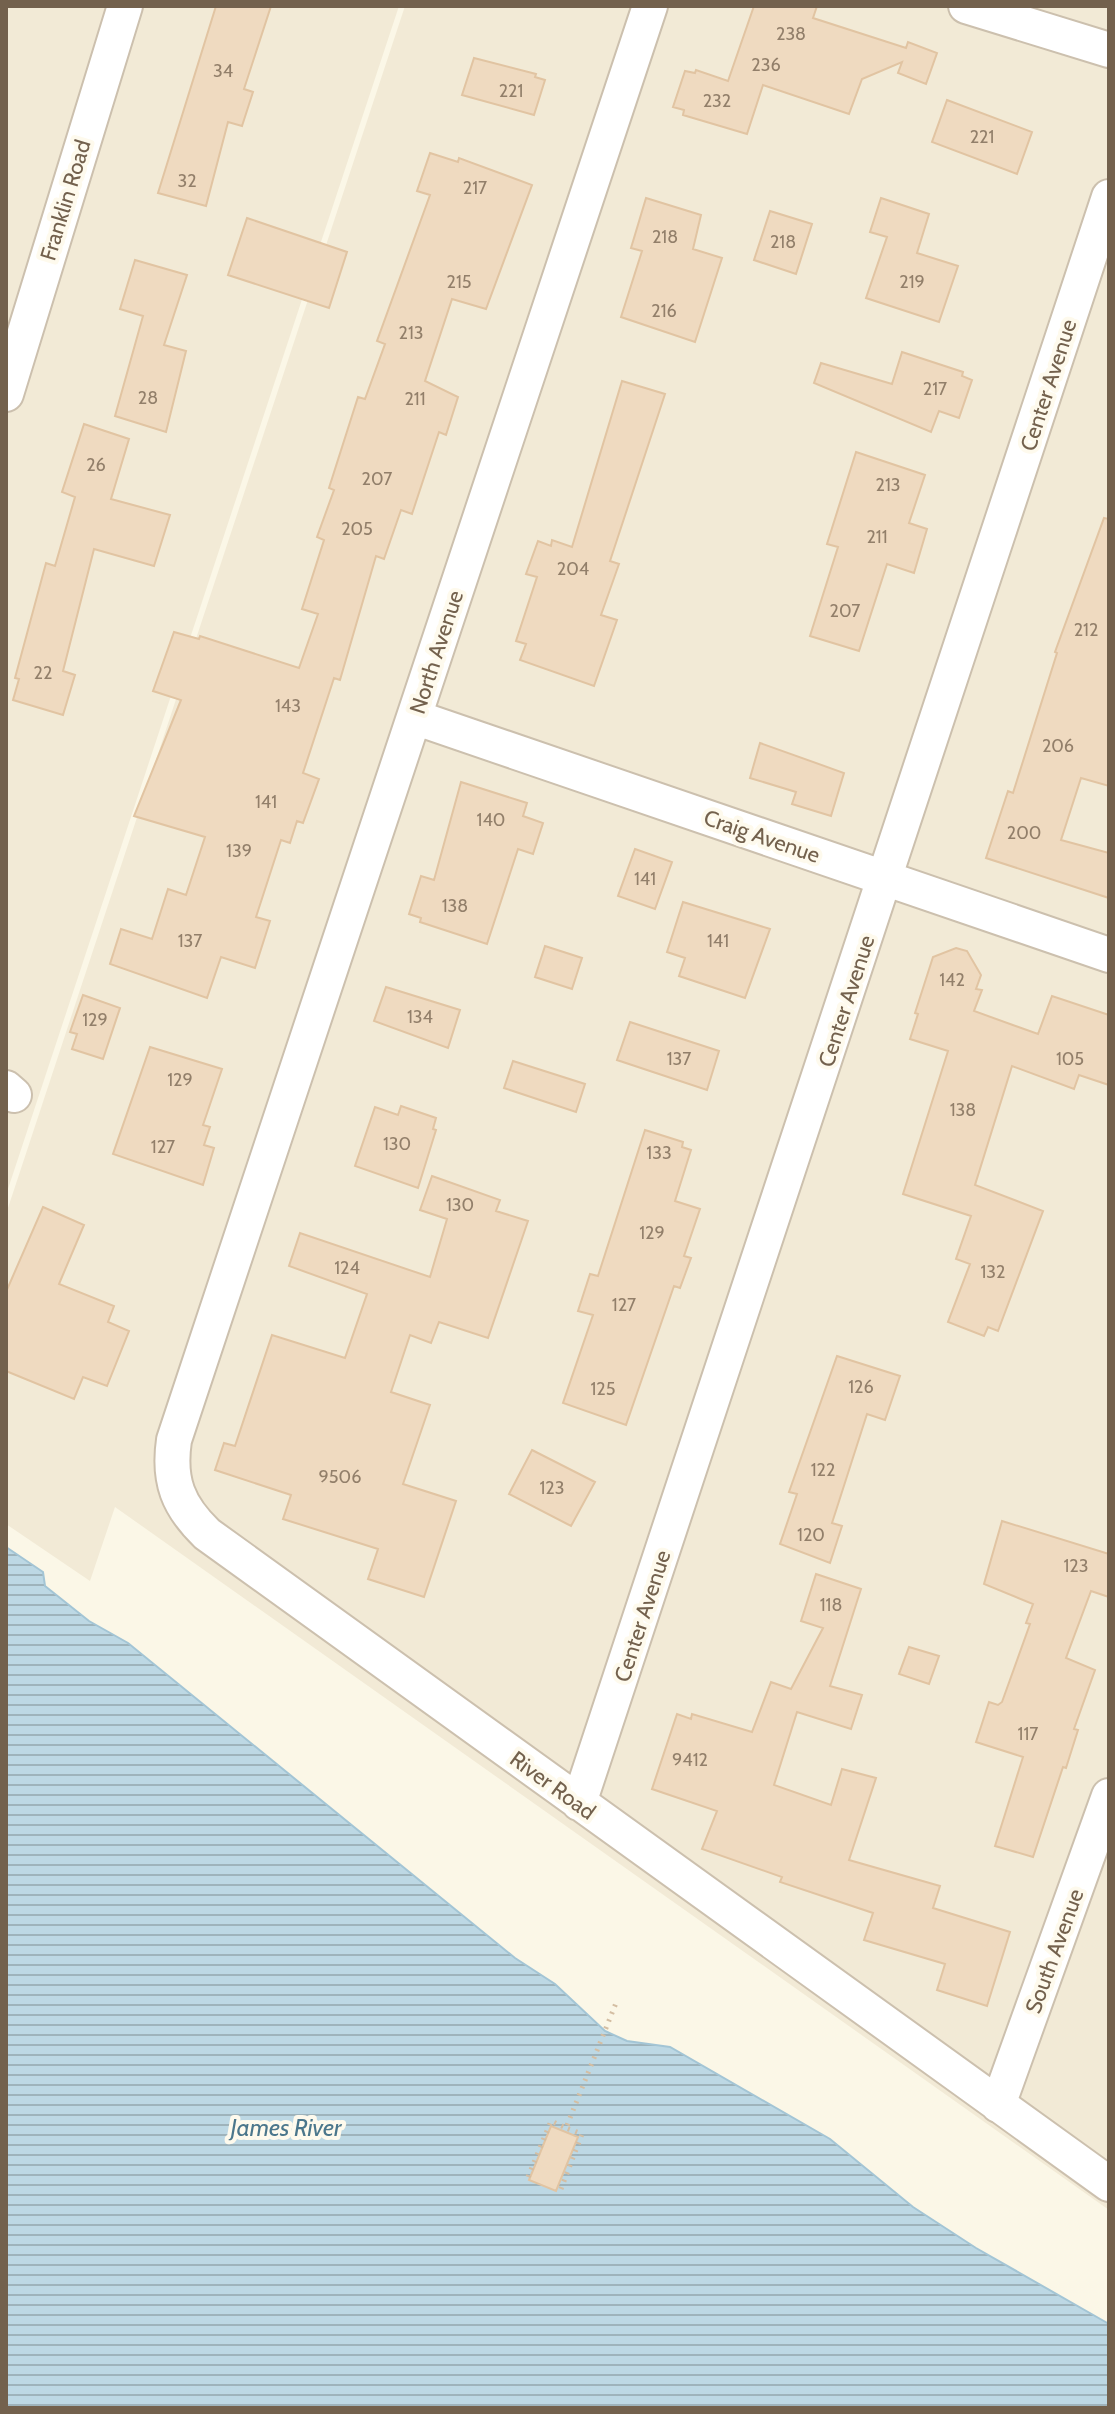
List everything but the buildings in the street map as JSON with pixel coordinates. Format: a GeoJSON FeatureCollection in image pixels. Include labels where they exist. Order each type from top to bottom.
{"type":"FeatureCollection","features":[{"type":"Feature","properties":{"kind":"street","name":"Franklin Road"},"geometry":{"type":"LineString","coordinates":[[6,394],[125,6]]}},
{"type":"Feature","properties":{"kind":"street","name":"North Avenue"},"geometry":{"type":"LineString","coordinates":[[221,1297],[650,6]]}},
{"type":"Feature","properties":{"kind":"street"},"geometry":{"type":"LineString","coordinates":[[966,6],[1109,50]]}},
{"type":"Feature","properties":{"kind":"street","name":"Center Avenue"},"geometry":{"type":"LineString","coordinates":[[579,1803],[887,879],[1109,197]]}},
{"type":"Feature","properties":{"kind":"street","name":"Craig Avenue"},"geometry":{"type":"LineString","coordinates":[[414,717],[1109,955]]}},
{"type":"Feature","properties":{"kind":"street","name":"River Road"},"geometry":{"type":"LineString","coordinates":[[221,1297],[174,1440],[173,1480],[188,1516],[207,1534],[1109,2184]]}},
{"type":"Feature","properties":{"kind":"street","name":"South Avenue"},"geometry":{"type":"LineString","coordinates":[[998,2105],[1109,1796]]}},
{"type":"Feature","properties":{"kind":"path"},"geometry":{"type":"LineString","coordinates":[[566,2128],[616,2003]]}},
{"type":"Feature","properties":{"kind":"path"},"geometry":{"type":"LineString","coordinates":[[528,2177],[551,2121],[582,2134],[561,2189]]}},
{"type":"Feature","properties":{"kind":"shaded area"},"geometry":{"type":"Polygon","coordinates":[[[6,6],[399,6],[6,1195],[6,6]]]}},
{"type":"Feature","properties":{"kind":"shaded area"},"geometry":{"type":"Polygon","coordinates":[[[405,6],[1109,6],[1109,2210],[115,1507],[90,1581],[6,1524],[6,1214],[405,6]]]}},
{"type":"Feature","properties":{"kind":"water","name":"James River"},"geometry":{"type":"Polygon","coordinates":[[[6,1547],[43,1572],[45,1586],[89,1621],[128,1643],[515,1958],[555,1984],[605,2031],[627,2041],[670,2047],[830,2139],[913,2207],[976,2248],[1109,2324],[1109,2408],[6,2408],[6,1547]]]}}]}
